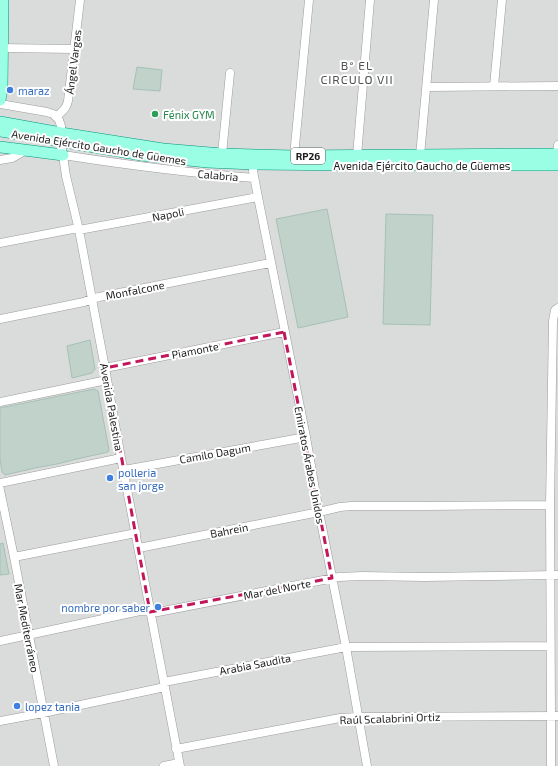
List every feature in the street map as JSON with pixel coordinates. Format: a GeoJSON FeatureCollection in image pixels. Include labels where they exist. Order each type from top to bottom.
{"type":"FeatureCollection","features":[{"type":"Feature","properties":{"kind":"main road"},"geometry":{"type":"LineString","coordinates":[[0,100],[2,89],[1,48],[3,0]]}},
{"type":"Feature","properties":{"kind":"main road","name":"Avenida Ejército Gaucho de Güemes"},"geometry":{"type":"LineString","coordinates":[[0,122],[61,138],[142,155],[206,162],[346,165],[557,156]]}},
{"type":"Feature","properties":{"kind":"main road","name":"Avenida Ejército Gaucho de Güemes"},"geometry":{"type":"LineString","coordinates":[[0,131],[222,154],[294,156],[557,156]]}},
{"type":"Feature","properties":{"kind":"main road"},"geometry":{"type":"LineString","coordinates":[[0,147],[63,155]]}},
{"type":"Feature","properties":{"kind":"street","name":"Ángel Vargas"},"geometry":{"type":"LineString","coordinates":[[56,117],[67,107],[80,0]]}},
{"type":"Feature","properties":{"kind":"street"},"geometry":{"type":"LineString","coordinates":[[294,156],[309,0]]}},
{"type":"Feature","properties":{"kind":"street"},"geometry":{"type":"LineString","coordinates":[[357,156],[370,0]]}},
{"type":"Feature","properties":{"kind":"street"},"geometry":{"type":"LineString","coordinates":[[420,156],[434,0]]}},
{"type":"Feature","properties":{"kind":"street"},"geometry":{"type":"LineString","coordinates":[[494,86],[502,0]]}},
{"type":"Feature","properties":{"kind":"street"},"geometry":{"type":"LineString","coordinates":[[1,48],[74,49]]}},
{"type":"Feature","properties":{"kind":"street"},"geometry":{"type":"LineString","coordinates":[[222,154],[230,73]]}},
{"type":"Feature","properties":{"kind":"street"},"geometry":{"type":"LineString","coordinates":[[427,87],[558,86]]}},
{"type":"Feature","properties":{"kind":"street"},"geometry":{"type":"LineString","coordinates":[[0,104],[53,114],[61,126],[61,138]]}},
{"type":"Feature","properties":{"kind":"street","name":"Avenida Palestina"},"geometry":{"type":"LineString","coordinates":[[61,138],[66,176],[78,229],[105,368],[180,764]]}},
{"type":"Feature","properties":{"kind":"street"},"geometry":{"type":"LineString","coordinates":[[0,160],[12,158],[26,150]]}},
{"type":"Feature","properties":{"kind":"street","name":"Calabria"},"geometry":{"type":"LineString","coordinates":[[63,155],[195,173],[254,178]]}},
{"type":"Feature","properties":{"kind":"street","name":"Emiratos Árabes Unidos"},"geometry":{"type":"LineString","coordinates":[[254,164],[254,178],[306,437],[367,766]]}},
{"type":"Feature","properties":{"kind":"street","name":"Napoli"},"geometry":{"type":"LineString","coordinates":[[0,243],[258,197]]}},
{"type":"Feature","properties":{"kind":"street","name":"Monfalcone"},"geometry":{"type":"LineString","coordinates":[[0,319],[84,302],[91,298],[270,263]]}},
{"type":"Feature","properties":{"kind":"street"},"geometry":{"type":"LineString","coordinates":[[551,766],[555,716],[550,646],[554,575],[550,505],[555,445],[553,321],[555,310],[558,308]]}},
{"type":"Feature","properties":{"kind":"street","name":"Piamonte"},"geometry":{"type":"LineString","coordinates":[[105,368],[284,332]]}},
{"type":"Feature","properties":{"kind":"street"},"geometry":{"type":"LineString","coordinates":[[0,402],[107,380]]}},
{"type":"Feature","properties":{"kind":"street","name":"Camilo Dagum"},"geometry":{"type":"LineString","coordinates":[[124,470],[306,437]]}},
{"type":"Feature","properties":{"kind":"street"},"geometry":{"type":"LineString","coordinates":[[0,483],[121,458]]}},
{"type":"Feature","properties":{"kind":"street","name":"Mar Mediterráneo"},"geometry":{"type":"LineString","coordinates":[[0,490],[54,766]]}},
{"type":"Feature","properties":{"kind":"street","name":"Bahrein"},"geometry":{"type":"LineString","coordinates":[[138,548],[340,507],[550,505]]}},
{"type":"Feature","properties":{"kind":"street"},"geometry":{"type":"LineString","coordinates":[[14,557],[136,533]]}},
{"type":"Feature","properties":{"kind":"street","name":"Mar del Norte"},"geometry":{"type":"LineString","coordinates":[[0,641],[140,611],[158,612],[332,578],[362,576],[425,577],[554,575]]}},
{"type":"Feature","properties":{"kind":"street","name":"Arabia Saudita"},"geometry":{"type":"LineString","coordinates":[[0,721],[346,647],[550,646]]}},
{"type":"Feature","properties":{"kind":"street","name":"Raúl Scalabrini Ortiz"},"geometry":{"type":"LineString","coordinates":[[176,749],[340,718],[358,716],[555,716]]}},
{"type":"Feature","properties":{"kind":"street"},"geometry":{"type":"LineString","coordinates":[[164,766],[180,764]]}},
{"type":"Feature","properties":{"kind":"highlighted area"},"geometry":{"type":"Polygon","coordinates":[[[284,332],[332,578],[150,612],[105,368],[284,332]]]}},
{"type":"Feature","properties":{"kind":"shaded area"},"geometry":{"type":"Polygon","coordinates":[[[0,0],[558,0],[558,766],[0,766],[0,0]]]}},
{"type":"Feature","properties":{"kind":"building","name":"Fénix GYM"},"geometry":{"type":"Polygon","coordinates":[[[137,67],[162,70],[160,91],[133,89],[137,67]]]}},
{"type":"Feature","properties":{"kind":"building"},"geometry":{"type":"Polygon","coordinates":[[[327,209],[348,317],[298,328],[276,219],[327,209]]]}},
{"type":"Feature","properties":{"kind":"building"},"geometry":{"type":"Polygon","coordinates":[[[386,214],[433,215],[430,325],[383,324],[386,214]]]}},
{"type":"Feature","properties":{"kind":"building"},"geometry":{"type":"Polygon","coordinates":[[[90,340],[95,369],[92,373],[72,378],[67,346],[90,340]]]}},
{"type":"Feature","properties":{"kind":"building"},"geometry":{"type":"Polygon","coordinates":[[[94,389],[98,391],[109,450],[108,452],[5,475],[2,472],[0,460],[0,408],[94,389]]]}},
{"type":"Feature","properties":{"kind":"building"},"geometry":{"type":"Polygon","coordinates":[[[3,543],[9,574],[0,575],[0,544],[3,543]]]}},
{"type":"Feature","properties":{"kind":"place","name":"maraz"},"geometry":{"type":"Point","coordinates":[10,90]}},
{"type":"Feature","properties":{"kind":"place","name":"Fénix GYM"},"geometry":{"type":"Point","coordinates":[155,114]}},
{"type":"Feature","properties":{"kind":"place","name":"polleria san jorge"},"geometry":{"type":"Point","coordinates":[110,478]}},
{"type":"Feature","properties":{"kind":"place","name":"nombre por saber"},"geometry":{"type":"Point","coordinates":[158,607]}},
{"type":"Feature","properties":{"kind":"place","name":"lopez tania"},"geometry":{"type":"Point","coordinates":[17,706]}},
{"type":"Feature","properties":{"kind":"district","name":"B° EL CIRCULO VII"},"geometry":{"type":"Point","coordinates":[357,72]}}]}
